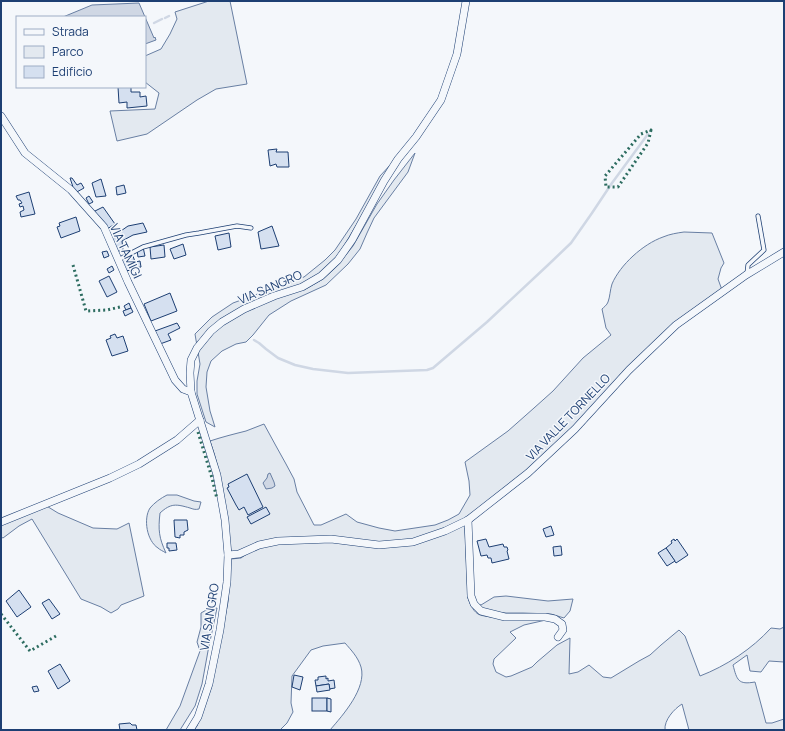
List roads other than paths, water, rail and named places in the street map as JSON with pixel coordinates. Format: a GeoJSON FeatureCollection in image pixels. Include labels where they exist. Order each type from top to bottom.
{"type":"FeatureCollection","features":[{"type":"Feature","properties":{"kind":"street","name":"VIA SANGRO"},"geometry":{"type":"LineString","coordinates":[[190,730],[198,717],[209,684],[220,630],[227,582],[228,555],[225,520],[217,475],[191,392],[191,360],[196,348],[211,331],[222,322],[244,309],[274,296],[302,287],[321,276],[338,260],[352,240],[384,181],[398,160],[416,138],[441,100],[457,54],[466,1]]}},
{"type":"Feature","properties":{"kind":"street","name":"VIA TAMIGI"},"geometry":{"type":"LineString","coordinates":[[1,116],[25,153],[71,190],[104,227],[128,282],[175,380],[183,389],[191,392]]}},
{"type":"Feature","properties":{"kind":"street","name":"VIA VALLE TORNELLO"},"geometry":{"type":"LineString","coordinates":[[228,555],[239,554],[259,545],[278,540],[331,539],[378,544],[413,542],[445,531],[468,520],[528,473],[575,429],[629,370],[676,325],[746,275],[784,252]]}},
{"type":"Feature","properties":{"kind":"street"},"geometry":{"type":"LineString","coordinates":[[1,522],[110,478],[139,464],[177,440],[200,420]]}},
{"type":"Feature","properties":{"kind":"street"},"geometry":{"type":"LineString","coordinates":[[468,520],[471,596],[474,604],[481,611],[505,617],[545,617],[555,619],[562,624],[563,630],[558,637]]}},
{"type":"Feature","properties":{"kind":"lane"},"geometry":{"type":"LineString","coordinates":[[746,275],[748,265],[764,250],[758,216]]}},
{"type":"Feature","properties":{"kind":"lane"},"geometry":{"type":"LineString","coordinates":[[118,260],[143,247],[186,235],[199,234],[237,226],[251,228]]}},
{"type":"Feature","properties":{"kind":"waterway"},"geometry":{"type":"LineString","coordinates":[[165,18],[169,16]]}},
{"type":"Feature","properties":{"kind":"waterway"},"geometry":{"type":"LineString","coordinates":[[154,23],[162,19]]}},
{"type":"Feature","properties":{"kind":"waterway"},"geometry":{"type":"LineString","coordinates":[[254,340],[278,358],[295,365],[313,369],[348,373],[427,370],[433,368],[487,322],[571,243],[648,134]]}}]}
